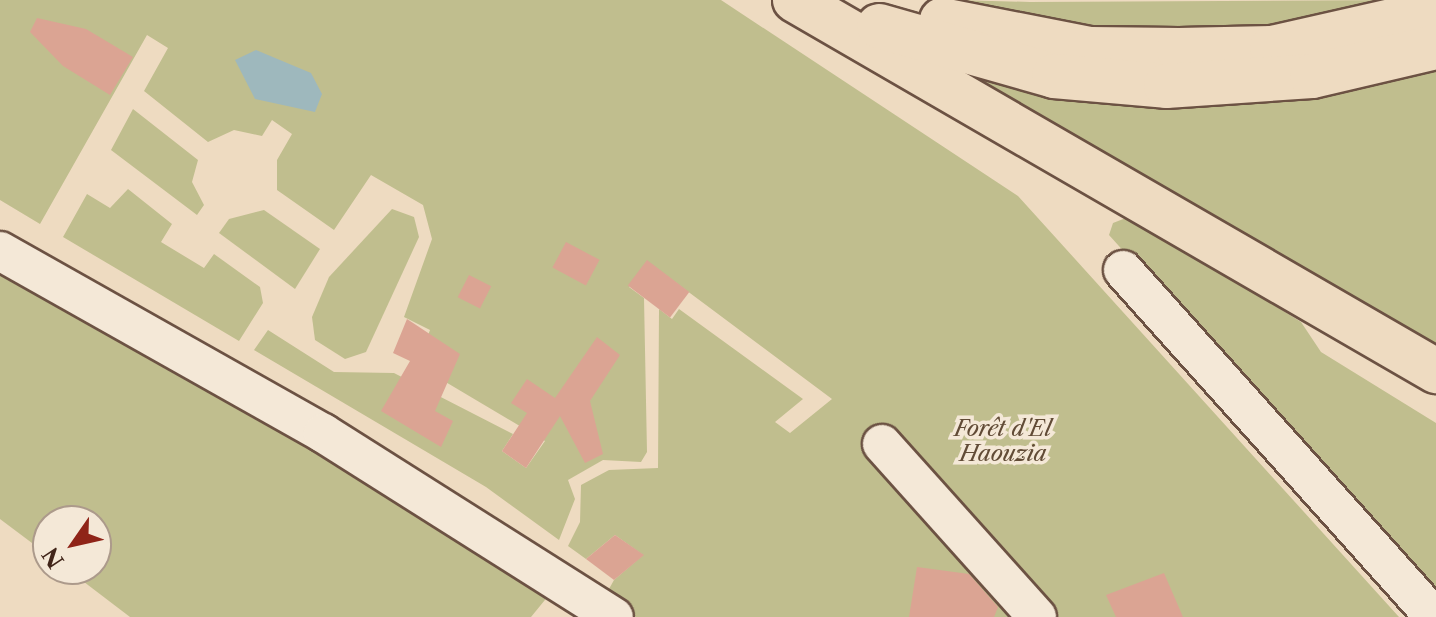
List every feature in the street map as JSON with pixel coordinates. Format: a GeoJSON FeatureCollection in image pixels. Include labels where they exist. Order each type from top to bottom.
{"type":"FeatureCollection","features":[{"type":"Feature","properties":{"kind":"highway"},"geometry":{"type":"LineString","coordinates":[[795,0],[1436,371]]}},
{"type":"Feature","properties":{"kind":"highway"},"geometry":{"type":"LineString","coordinates":[[813,0],[966,55],[1106,83],[1263,83],[1436,47]]}},
{"type":"Feature","properties":{"kind":"highway"},"geometry":{"type":"LineString","coordinates":[[888,0],[983,29],[1120,49],[1272,48],[1436,11]]}},
{"type":"Feature","properties":{"kind":"street"},"geometry":{"type":"LineString","coordinates":[[0,251],[323,433],[614,617]]}},
{"type":"Feature","properties":{"kind":"street"},"geometry":{"type":"LineString","coordinates":[[1123,270],[1434,617]]}},
{"type":"Feature","properties":{"kind":"street"},"geometry":{"type":"LineString","coordinates":[[882,444],[1037,617]]}},
{"type":"Feature","properties":{"kind":"green space","name":"Forêt d'El Haouzia"},"geometry":{"type":"Polygon","coordinates":[[[0,0],[721,0],[1018,196],[1399,617],[614,617],[599,607],[614,580],[643,555],[615,535],[586,559],[568,546],[580,522],[581,485],[609,470],[658,468],[659,309],[672,319],[679,309],[803,399],[775,422],[790,433],[832,399],[647,261],[629,287],[644,298],[647,452],[641,462],[603,460],[568,480],[575,499],[559,540],[486,487],[254,350],[268,330],[334,372],[394,373],[513,434],[502,451],[526,468],[545,441],[417,365],[430,330],[404,317],[432,239],[423,205],[371,175],[334,230],[277,190],[277,160],[292,134],[272,120],[262,136],[234,130],[208,142],[144,91],[168,48],[147,35],[40,224],[0,200],[0,0]]]}},
{"type":"Feature","properties":{"kind":"green space"},"geometry":{"type":"Polygon","coordinates":[[[956,0],[1408,0],[1303,24],[1242,29],[1080,28],[956,0]]]}},
{"type":"Feature","properties":{"kind":"green space"},"geometry":{"type":"Polygon","coordinates":[[[1436,59],[1436,349],[953,79],[953,63],[1436,59]]]}},
{"type":"Feature","properties":{"kind":"green space"},"geometry":{"type":"Polygon","coordinates":[[[133,109],[198,160],[192,182],[204,205],[197,215],[111,150],[133,109]]]}},
{"type":"Feature","properties":{"kind":"green space"},"geometry":{"type":"Polygon","coordinates":[[[128,189],[172,224],[161,242],[204,268],[214,254],[260,287],[263,303],[239,341],[63,237],[87,194],[110,208],[128,189]]]}},
{"type":"Feature","properties":{"kind":"green space"},"geometry":{"type":"Polygon","coordinates":[[[392,209],[414,217],[419,237],[366,352],[345,359],[315,340],[312,317],[329,277],[392,209]]]}},
{"type":"Feature","properties":{"kind":"green space"},"geometry":{"type":"Polygon","coordinates":[[[264,210],[320,249],[295,289],[219,233],[229,219],[264,210]]]}},
{"type":"Feature","properties":{"kind":"green space"},"geometry":{"type":"Polygon","coordinates":[[[1131,216],[1301,322],[1321,352],[1436,423],[1436,598],[1109,235],[1113,223],[1131,216]]]}},
{"type":"Feature","properties":{"kind":"green space"},"geometry":{"type":"Polygon","coordinates":[[[0,267],[348,469],[549,595],[531,617],[130,617],[88,585],[112,585],[112,505],[32,505],[32,543],[0,519],[0,267]]]}},
{"type":"Feature","properties":{"kind":"water"},"geometry":{"type":"Polygon","coordinates":[[[256,50],[311,73],[322,94],[315,112],[255,99],[235,60],[256,50]]]}},
{"type":"Feature","properties":{"kind":"building"},"geometry":{"type":"Polygon","coordinates":[[[37,18],[86,29],[133,57],[110,95],[63,66],[30,32],[37,18]]]}},
{"type":"Feature","properties":{"kind":"building"},"geometry":{"type":"Polygon","coordinates":[[[566,242],[600,260],[586,285],[552,268],[566,242]]]}},
{"type":"Feature","properties":{"kind":"building"},"geometry":{"type":"Polygon","coordinates":[[[647,260],[689,292],[670,317],[628,286],[647,260]]]}},
{"type":"Feature","properties":{"kind":"building"},"geometry":{"type":"Polygon","coordinates":[[[469,275],[491,286],[480,309],[458,297],[469,275]]]}},
{"type":"Feature","properties":{"kind":"building"},"geometry":{"type":"Polygon","coordinates":[[[407,319],[460,354],[435,411],[453,421],[441,447],[381,411],[410,361],[393,353],[407,319]]]}},
{"type":"Feature","properties":{"kind":"building"},"geometry":{"type":"Polygon","coordinates":[[[597,337],[620,355],[590,401],[603,454],[585,463],[560,416],[526,468],[502,451],[527,413],[511,403],[527,379],[555,398],[597,337]]]}},
{"type":"Feature","properties":{"kind":"building"},"geometry":{"type":"Polygon","coordinates":[[[615,535],[644,555],[614,580],[586,559],[615,535]]]}},
{"type":"Feature","properties":{"kind":"building"},"geometry":{"type":"Polygon","coordinates":[[[917,567],[969,574],[998,607],[994,617],[909,617],[917,567]]]}},
{"type":"Feature","properties":{"kind":"building"},"geometry":{"type":"Polygon","coordinates":[[[1164,573],[1183,617],[1116,617],[1106,595],[1164,573]]]}}]}
